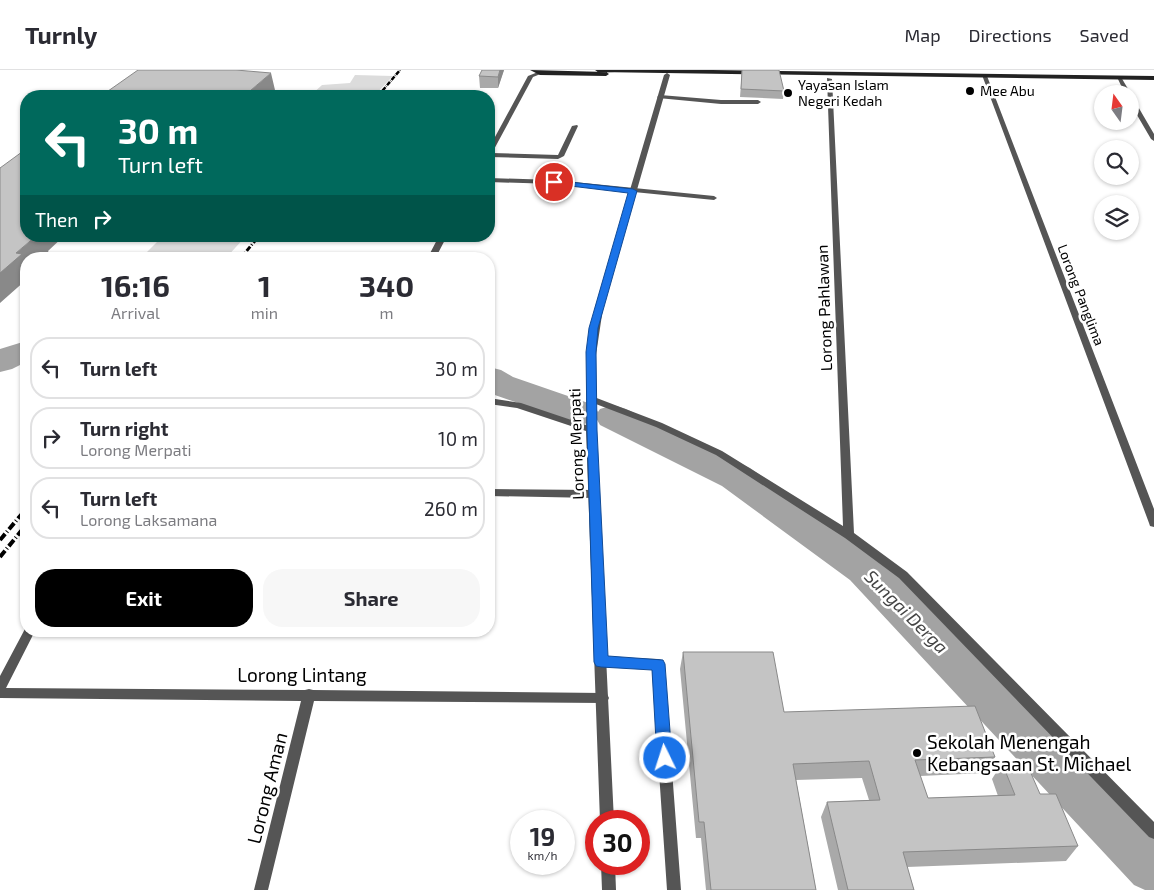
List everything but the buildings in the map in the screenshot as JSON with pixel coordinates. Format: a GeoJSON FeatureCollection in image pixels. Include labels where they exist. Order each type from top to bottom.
{"type":"FeatureCollection","features":[{"type":"Feature","properties":{"kind":"main road"},"geometry":{"type":"LineString","coordinates":[[534,70],[540,73],[829,79],[945,80],[969,75]]}},
{"type":"Feature","properties":{"kind":"main road"},"geometry":{"type":"LineString","coordinates":[[598,70],[1154,78]]}},
{"type":"Feature","properties":{"kind":"main road"},"geometry":{"type":"LineString","coordinates":[[1034,70],[1154,72]]}},
{"type":"Feature","properties":{"kind":"street"},"geometry":{"type":"LineString","coordinates":[[495,143],[531,76],[540,73]]}},
{"type":"Feature","properties":{"kind":"street","name":"Lorong Merpati"},"geometry":{"type":"LineString","coordinates":[[607,810],[594,494],[591,352],[593,328],[667,75]]}},
{"type":"Feature","properties":{"kind":"street","name":"Lorong Panglima"},"geometry":{"type":"LineString","coordinates":[[984,76],[1154,523]]}},
{"type":"Feature","properties":{"kind":"street"},"geometry":{"type":"LineString","coordinates":[[1118,78],[1122,85]]}},
{"type":"Feature","properties":{"kind":"street","name":"Lorong Pahlawan"},"geometry":{"type":"LineString","coordinates":[[829,79],[849,535]]}},
{"type":"Feature","properties":{"kind":"street"},"geometry":{"type":"LineString","coordinates":[[660,97],[758,102]]}},
{"type":"Feature","properties":{"kind":"street"},"geometry":{"type":"LineString","coordinates":[[1139,113],[1154,139]]}},
{"type":"Feature","properties":{"kind":"street"},"geometry":{"type":"LineString","coordinates":[[495,154],[561,156],[575,126]]}},
{"type":"Feature","properties":{"kind":"street"},"geometry":{"type":"LineString","coordinates":[[495,180],[554,182],[714,198]]}},
{"type":"Feature","properties":{"kind":"street"},"geometry":{"type":"LineString","coordinates":[[591,399],[659,425],[719,454],[775,487],[849,535],[903,575],[1154,832]]}},
{"type":"Feature","properties":{"kind":"street"},"geometry":{"type":"LineString","coordinates":[[495,402],[518,405],[592,430]]}},
{"type":"Feature","properties":{"kind":"street"},"geometry":{"type":"LineString","coordinates":[[495,492],[594,494]]}},
{"type":"Feature","properties":{"kind":"street"},"geometry":{"type":"LineString","coordinates":[[0,688],[26,637]]}},
{"type":"Feature","properties":{"kind":"street"},"geometry":{"type":"LineString","coordinates":[[601,662],[658,664],[674,890]]}},
{"type":"Feature","properties":{"kind":"street","name":"Lorong Lintang"},"geometry":{"type":"LineString","coordinates":[[0,692],[603,698]]}},
{"type":"Feature","properties":{"kind":"street","name":"Lorong Aman"},"geometry":{"type":"LineString","coordinates":[[261,890],[309,694]]}},
{"type":"Feature","properties":{"kind":"street"},"geometry":{"type":"LineString","coordinates":[[608,875],[609,890]]}},
{"type":"Feature","properties":{"kind":"shaded area"},"geometry":{"type":"Polygon","coordinates":[[[355,75],[393,76],[380,90],[317,90],[322,85],[350,83],[355,75]]]}},
{"type":"Feature","properties":{"kind":"shaded area"},"geometry":{"type":"Polygon","coordinates":[[[157,242],[241,242],[231,252],[147,252],[157,242]]]}},
{"type":"Feature","properties":{"kind":"waterway","name":"Sungai Derga"},"geometry":{"type":"LineString","coordinates":[[0,362],[20,352]]}},
{"type":"Feature","properties":{"kind":"waterway","name":"Sungai Derga"},"geometry":{"type":"LineString","coordinates":[[495,381],[501,385],[581,413]]}},
{"type":"Feature","properties":{"kind":"waterway","name":"Sungai Derga"},"geometry":{"type":"LineString","coordinates":[[613,417],[736,477],[865,569],[1154,866]]}},
{"type":"Feature","properties":{"kind":"railway"},"geometry":{"type":"LineString","coordinates":[[383,90],[400,70]]}},
{"type":"Feature","properties":{"kind":"railway"},"geometry":{"type":"LineString","coordinates":[[246,252],[254,242]]}},
{"type":"Feature","properties":{"kind":"railway"},"geometry":{"type":"LineString","coordinates":[[0,540],[20,516]]}},
{"type":"Feature","properties":{"kind":"railway"},"geometry":{"type":"LineString","coordinates":[[0,557],[20,532]]}},
{"type":"Feature","properties":{"kind":"place","name":"Mee Abu"},"geometry":{"type":"Point","coordinates":[970,91]}},
{"type":"Feature","properties":{"kind":"place","name":"Yayasan Islam Negeri Kedah"},"geometry":{"type":"Point","coordinates":[788,93]}},
{"type":"Feature","properties":{"kind":"place","name":"Sekolah Menengah Kebangsaan St. Michael"},"geometry":{"type":"Point","coordinates":[917,753]}},
{"type":"Feature","properties":{"kind":"route"},"geometry":{"type":"LineString","coordinates":[[554,182],[633,191],[593,328],[591,352],[592,430],[601,662],[658,664],[665,758]]}}]}
